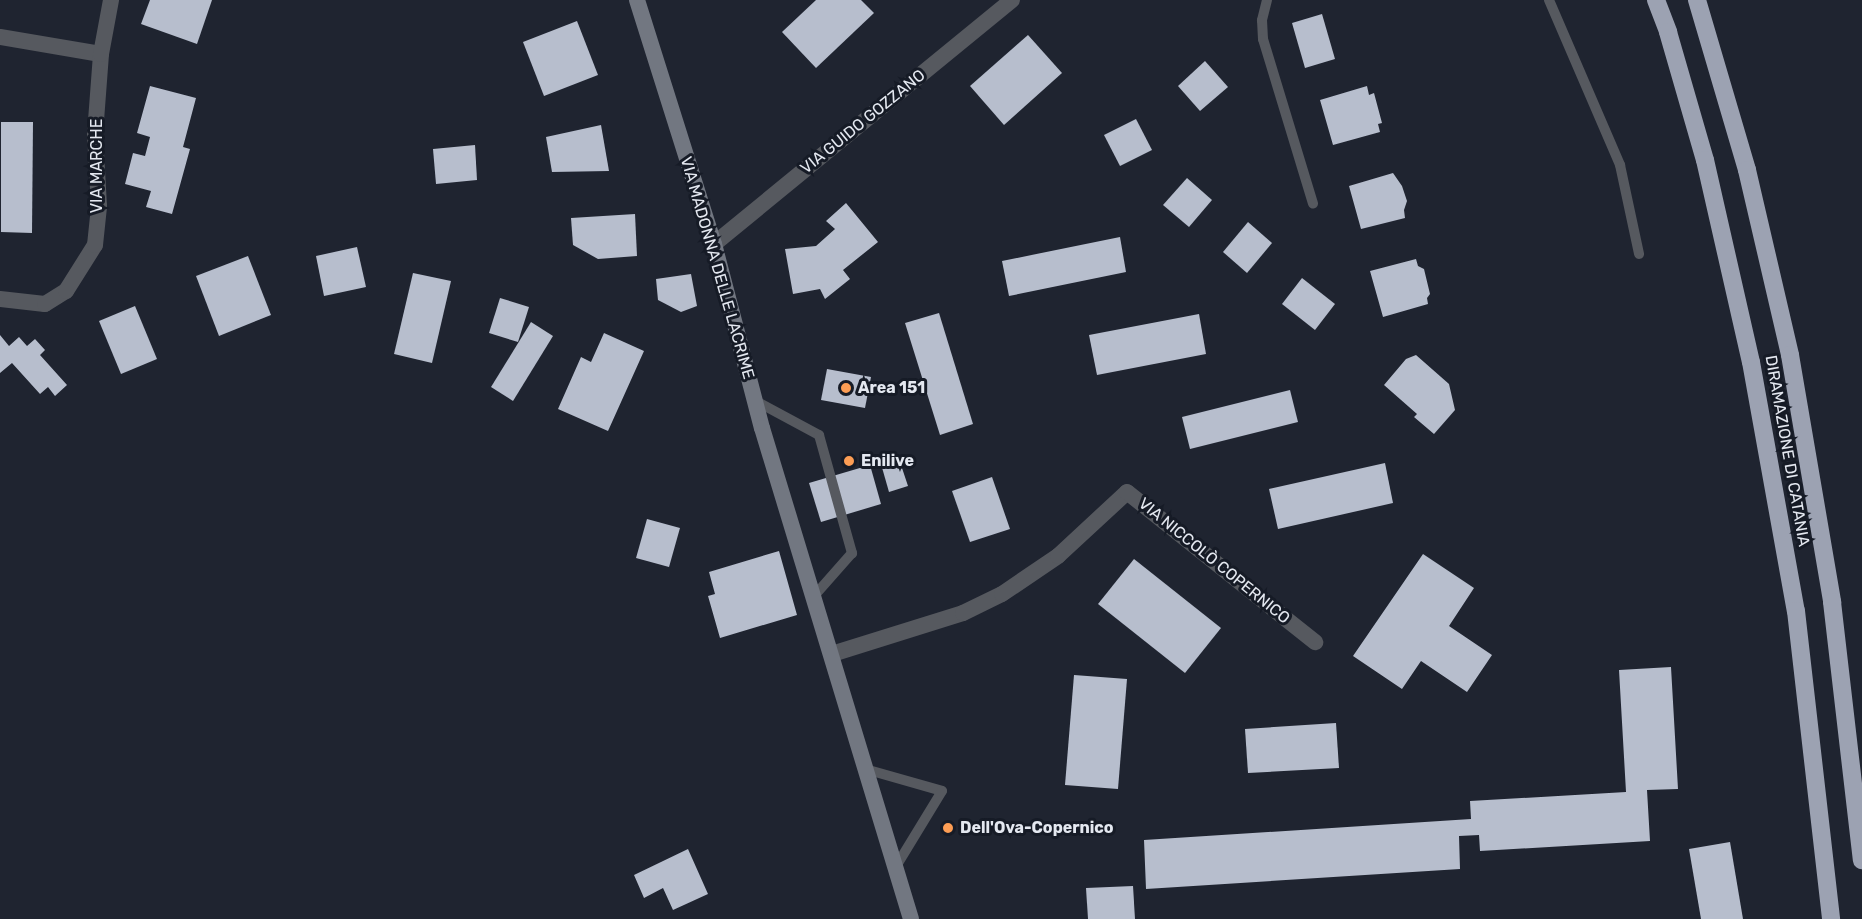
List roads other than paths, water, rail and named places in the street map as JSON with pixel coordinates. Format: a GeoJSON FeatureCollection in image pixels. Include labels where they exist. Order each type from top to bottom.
{"type":"FeatureCollection","features":[{"type":"Feature","properties":{"kind":"highway","name":"DIRAMAZIONE DI CATANIA"},"geometry":{"type":"LineString","coordinates":[[1656,0],[1668,32],[1705,160],[1751,362],[1796,610],[1831,919]]}},
{"type":"Feature","properties":{"kind":"highway","name":"DIRAMAZIONE DI CATANIA"},"geometry":{"type":"LineString","coordinates":[[1697,0],[1747,170],[1790,355],[1832,602],[1862,860]]}},
{"type":"Feature","properties":{"kind":"main road","name":"VIA MADONNA DELLE LACRIME"},"geometry":{"type":"LineString","coordinates":[[637,0],[714,244],[754,400],[911,919]]}},
{"type":"Feature","properties":{"kind":"street","name":"VIA MARCHE"},"geometry":{"type":"LineString","coordinates":[[0,299],[45,304],[66,291],[95,245],[99,206],[95,134],[100,54],[111,0]]}},
{"type":"Feature","properties":{"kind":"street","name":"VIA GUIDO GOZZANO"},"geometry":{"type":"LineString","coordinates":[[714,244],[1012,0]]}},
{"type":"Feature","properties":{"kind":"street"},"geometry":{"type":"LineString","coordinates":[[0,37],[100,54]]}},
{"type":"Feature","properties":{"kind":"street","name":"VIA NICCOLÒ COPERNICO"},"geometry":{"type":"LineString","coordinates":[[832,654],[963,613],[1002,594],[1058,556],[1127,492],[1315,642]]}},
{"type":"Feature","properties":{"kind":"lane"},"geometry":{"type":"LineString","coordinates":[[1267,0],[1262,20],[1263,39],[1313,204]]}},
{"type":"Feature","properties":{"kind":"lane"},"geometry":{"type":"LineString","coordinates":[[1550,0],[1620,165],[1639,254]]}},
{"type":"Feature","properties":{"kind":"lane"},"geometry":{"type":"LineString","coordinates":[[754,400],[819,435],[852,553],[814,595]]}},
{"type":"Feature","properties":{"kind":"lane"},"geometry":{"type":"LineString","coordinates":[[865,769],[942,791],[895,868]]}},
{"type":"Feature","properties":{"kind":"place","name":"Area 151"},"geometry":{"type":"Point","coordinates":[846,388]}},
{"type":"Feature","properties":{"kind":"place","name":"Enilive"},"geometry":{"type":"Point","coordinates":[849,461]}},
{"type":"Feature","properties":{"kind":"place","name":"Dell'Ova-Copernico"},"geometry":{"type":"Point","coordinates":[948,828]}}]}
